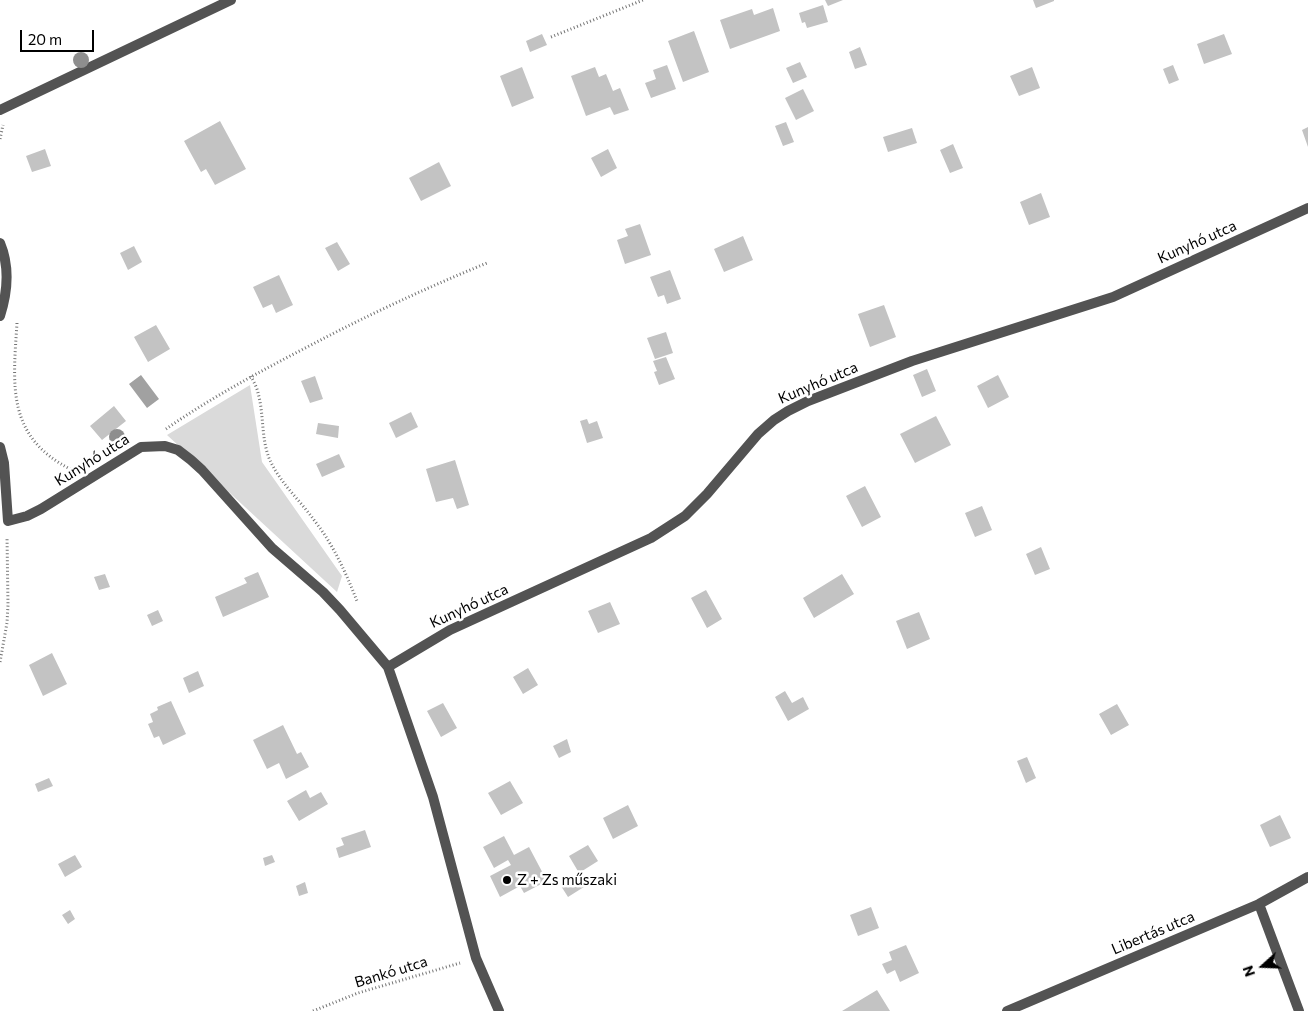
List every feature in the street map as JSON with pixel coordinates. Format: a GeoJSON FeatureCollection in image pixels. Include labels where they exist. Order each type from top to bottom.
{"type":"FeatureCollection","features":[{"type":"Feature","properties":{"kind":"street"},"geometry":{"type":"LineString","coordinates":[[0,110],[231,0]]}},
{"type":"Feature","properties":{"kind":"street","name":"Kunyhó utca"},"geometry":{"type":"LineString","coordinates":[[388,667],[450,630],[651,538],[685,516],[707,494],[758,434],[774,420],[808,401],[912,361],[1113,297],[1308,208]]}},
{"type":"Feature","properties":{"kind":"street"},"geometry":{"type":"LineString","coordinates":[[0,243],[5,255],[7,288],[0,316]]}},
{"type":"Feature","properties":{"kind":"street","name":"Kunyhó utca"},"geometry":{"type":"LineString","coordinates":[[8,521],[41,510],[141,447],[165,446],[178,450],[192,460],[272,548],[323,592],[388,667],[433,797],[476,958],[499,1011]]}},
{"type":"Feature","properties":{"kind":"street"},"geometry":{"type":"LineString","coordinates":[[0,447],[4,463],[8,521]]}},
{"type":"Feature","properties":{"kind":"street","name":"Libertás utca"},"geometry":{"type":"LineString","coordinates":[[1007,1011],[1259,904],[1308,877]]}},
{"type":"Feature","properties":{"kind":"street"},"geometry":{"type":"LineString","coordinates":[[1259,904],[1299,1011]]}},
{"type":"Feature","properties":{"kind":"path"},"geometry":{"type":"LineString","coordinates":[[551,37],[643,0]]}},
{"type":"Feature","properties":{"kind":"path"},"geometry":{"type":"LineString","coordinates":[[141,447],[197,408],[250,376],[366,316],[430,286],[487,263]]}},
{"type":"Feature","properties":{"kind":"path"},"geometry":{"type":"LineString","coordinates":[[17,320],[14,375],[15,398],[22,422],[37,444],[57,462],[74,471],[94,476]]}},
{"type":"Feature","properties":{"kind":"path"},"geometry":{"type":"LineString","coordinates":[[250,376],[258,392],[265,445],[269,458],[278,474],[315,520],[330,544],[345,571],[358,602]]}},
{"type":"Feature","properties":{"kind":"path"},"geometry":{"type":"LineString","coordinates":[[0,662],[7,623],[8,521]]}},
{"type":"Feature","properties":{"kind":"path","name":"Bankó utca"},"geometry":{"type":"LineString","coordinates":[[313,1011],[358,993],[476,958]]}},
{"type":"Feature","properties":{"kind":"shaded area"},"geometry":{"type":"Polygon","coordinates":[[[141,375],[159,399],[147,408],[129,384],[141,375]]]}},
{"type":"Feature","properties":{"kind":"shaded area"},"geometry":{"type":"Polygon","coordinates":[[[250,385],[262,462],[342,576],[337,592],[167,435],[250,385]]]}},
{"type":"Feature","properties":{"kind":"building"},"geometry":{"type":"Polygon","coordinates":[[[825,0],[843,0],[828,6],[825,0]]]}},
{"type":"Feature","properties":{"kind":"building"},"geometry":{"type":"Polygon","coordinates":[[[1033,0],[1054,0],[1054,1],[1036,8],[1033,0]]]}},
{"type":"Feature","properties":{"kind":"building"},"geometry":{"type":"Polygon","coordinates":[[[823,5],[828,22],[807,28],[805,22],[802,23],[799,13],[823,5]]]}},
{"type":"Feature","properties":{"kind":"building"},"geometry":{"type":"Polygon","coordinates":[[[773,8],[780,31],[730,49],[720,20],[752,9],[754,15],[773,8]]]}},
{"type":"Feature","properties":{"kind":"building"},"geometry":{"type":"Polygon","coordinates":[[[694,31],[709,72],[683,82],[668,41],[694,31]]]}},
{"type":"Feature","properties":{"kind":"building"},"geometry":{"type":"Polygon","coordinates":[[[542,34],[547,45],[530,52],[526,41],[542,34]]]}},
{"type":"Feature","properties":{"kind":"building"},"geometry":{"type":"Polygon","coordinates":[[[1224,34],[1232,54],[1204,64],[1197,44],[1224,34]]]}},
{"type":"Feature","properties":{"kind":"building"},"geometry":{"type":"Polygon","coordinates":[[[860,47],[867,65],[855,69],[849,52],[860,47]]]}},
{"type":"Feature","properties":{"kind":"building"},"geometry":{"type":"Polygon","coordinates":[[[800,62],[807,77],[793,83],[786,68],[800,62]]]}},
{"type":"Feature","properties":{"kind":"building"},"geometry":{"type":"Polygon","coordinates":[[[667,65],[676,89],[651,98],[645,83],[656,79],[653,70],[667,65]]]}},
{"type":"Feature","properties":{"kind":"building"},"geometry":{"type":"Polygon","coordinates":[[[1173,65],[1179,80],[1169,84],[1163,69],[1173,65]]]}},
{"type":"Feature","properties":{"kind":"building"},"geometry":{"type":"Polygon","coordinates":[[[522,67],[534,98],[512,107],[500,76],[522,67]]]}},
{"type":"Feature","properties":{"kind":"building"},"geometry":{"type":"Polygon","coordinates":[[[595,67],[599,77],[606,74],[613,91],[620,88],[629,110],[614,115],[610,107],[586,116],[571,76],[595,67]]]}},
{"type":"Feature","properties":{"kind":"building"},"geometry":{"type":"Polygon","coordinates":[[[1032,67],[1040,88],[1019,96],[1010,76],[1032,67]]]}},
{"type":"Feature","properties":{"kind":"building"},"geometry":{"type":"Polygon","coordinates":[[[803,89],[814,111],[796,120],[785,98],[803,89]]]}},
{"type":"Feature","properties":{"kind":"building"},"geometry":{"type":"Polygon","coordinates":[[[220,121],[246,169],[215,185],[206,169],[201,172],[184,141],[220,121]]]}},
{"type":"Feature","properties":{"kind":"building"},"geometry":{"type":"Polygon","coordinates":[[[786,122],[794,142],[783,146],[775,126],[786,122]]]}},
{"type":"Feature","properties":{"kind":"building"},"geometry":{"type":"Polygon","coordinates":[[[1308,127],[1308,147],[1302,130],[1308,127]]]}},
{"type":"Feature","properties":{"kind":"building"},"geometry":{"type":"Polygon","coordinates":[[[912,128],[917,143],[888,152],[883,137],[912,128]]]}},
{"type":"Feature","properties":{"kind":"building"},"geometry":{"type":"Polygon","coordinates":[[[953,144],[963,168],[950,173],[940,150],[953,144]]]}},
{"type":"Feature","properties":{"kind":"building"},"geometry":{"type":"Polygon","coordinates":[[[45,149],[51,166],[32,172],[26,156],[45,149]]]}},
{"type":"Feature","properties":{"kind":"building"},"geometry":{"type":"Polygon","coordinates":[[[608,149],[617,168],[601,177],[591,158],[608,149]]]}},
{"type":"Feature","properties":{"kind":"building"},"geometry":{"type":"Polygon","coordinates":[[[439,162],[451,186],[421,201],[409,178],[439,162]]]}},
{"type":"Feature","properties":{"kind":"building"},"geometry":{"type":"Polygon","coordinates":[[[1041,193],[1050,217],[1029,225],[1020,202],[1041,193]]]}},
{"type":"Feature","properties":{"kind":"building"},"geometry":{"type":"Polygon","coordinates":[[[640,224],[651,255],[625,264],[617,240],[628,236],[625,229],[640,224]]]}},
{"type":"Feature","properties":{"kind":"building"},"geometry":{"type":"Polygon","coordinates":[[[743,236],[753,260],[724,272],[714,249],[743,236]]]}},
{"type":"Feature","properties":{"kind":"building"},"geometry":{"type":"Polygon","coordinates":[[[337,242],[350,264],[338,271],[325,248],[337,242]]]}},
{"type":"Feature","properties":{"kind":"building"},"geometry":{"type":"Polygon","coordinates":[[[134,246],[142,262],[128,270],[120,253],[134,246]]]}},
{"type":"Feature","properties":{"kind":"building"},"geometry":{"type":"Polygon","coordinates":[[[670,270],[681,299],[667,304],[664,295],[658,297],[650,277],[670,270]]]}},
{"type":"Feature","properties":{"kind":"building"},"geometry":{"type":"Polygon","coordinates":[[[279,275],[293,305],[276,313],[272,304],[263,308],[253,287],[279,275]]]}},
{"type":"Feature","properties":{"kind":"building"},"geometry":{"type":"Polygon","coordinates":[[[884,305],[896,337],[870,347],[858,314],[884,305]]]}},
{"type":"Feature","properties":{"kind":"building"},"geometry":{"type":"Polygon","coordinates":[[[156,325],[170,349],[148,362],[134,337],[156,325]]]}},
{"type":"Feature","properties":{"kind":"building"},"geometry":{"type":"Polygon","coordinates":[[[666,332],[673,353],[655,359],[647,338],[666,332]]]}},
{"type":"Feature","properties":{"kind":"building"},"geometry":{"type":"Polygon","coordinates":[[[666,357],[675,379],[659,385],[654,372],[657,371],[653,361],[666,357]]]}},
{"type":"Feature","properties":{"kind":"building"},"geometry":{"type":"Polygon","coordinates":[[[927,369],[936,391],[922,397],[913,375],[927,369]]]}},
{"type":"Feature","properties":{"kind":"building"},"geometry":{"type":"Polygon","coordinates":[[[998,375],[1009,397],[988,408],[977,386],[998,375]]]}},
{"type":"Feature","properties":{"kind":"building"},"geometry":{"type":"Polygon","coordinates":[[[315,376],[323,399],[310,403],[301,381],[315,376]]]}},
{"type":"Feature","properties":{"kind":"building"},"geometry":{"type":"Polygon","coordinates":[[[114,406],[126,421],[102,440],[90,426],[114,406]]]}},
{"type":"Feature","properties":{"kind":"building"},"geometry":{"type":"Polygon","coordinates":[[[411,412],[418,427],[396,438],[389,423],[411,412]]]}},
{"type":"Feature","properties":{"kind":"building"},"geometry":{"type":"Polygon","coordinates":[[[936,416],[951,445],[915,463],[900,434],[936,416]]]}},
{"type":"Feature","properties":{"kind":"building"},"geometry":{"type":"Polygon","coordinates":[[[587,419],[589,424],[597,421],[603,438],[587,443],[580,421],[587,419]]]}},
{"type":"Feature","properties":{"kind":"building"},"geometry":{"type":"Polygon","coordinates":[[[318,423],[339,426],[338,438],[316,434],[318,423]]]}},
{"type":"Feature","properties":{"kind":"building"},"geometry":{"type":"Polygon","coordinates":[[[339,454],[345,467],[322,477],[316,464],[339,454]]]}},
{"type":"Feature","properties":{"kind":"building"},"geometry":{"type":"Polygon","coordinates":[[[455,460],[469,505],[457,509],[453,498],[436,502],[426,469],[455,460]]]}},
{"type":"Feature","properties":{"kind":"building"},"geometry":{"type":"Polygon","coordinates":[[[865,486],[881,517],[862,527],[846,496],[865,486]]]}},
{"type":"Feature","properties":{"kind":"building"},"geometry":{"type":"Polygon","coordinates":[[[982,506],[992,530],[975,537],[965,513],[982,506]]]}},
{"type":"Feature","properties":{"kind":"building"},"geometry":{"type":"Polygon","coordinates":[[[1041,547],[1050,569],[1035,575],[1026,554],[1041,547]]]}},
{"type":"Feature","properties":{"kind":"building"},"geometry":{"type":"Polygon","coordinates":[[[258,572],[269,597],[223,617],[215,597],[247,583],[244,578],[258,572]]]}},
{"type":"Feature","properties":{"kind":"building"},"geometry":{"type":"Polygon","coordinates":[[[105,574],[110,587],[99,590],[94,577],[105,574]]]}},
{"type":"Feature","properties":{"kind":"building"},"geometry":{"type":"Polygon","coordinates":[[[842,574],[854,594],[814,618],[803,598],[842,574]]]}},
{"type":"Feature","properties":{"kind":"building"},"geometry":{"type":"Polygon","coordinates":[[[706,590],[722,619],[707,628],[691,598],[706,590]]]}},
{"type":"Feature","properties":{"kind":"building"},"geometry":{"type":"Polygon","coordinates":[[[610,602],[620,624],[598,633],[588,611],[610,602]]]}},
{"type":"Feature","properties":{"kind":"building"},"geometry":{"type":"Polygon","coordinates":[[[158,610],[163,621],[152,626],[147,615],[158,610]]]}},
{"type":"Feature","properties":{"kind":"building"},"geometry":{"type":"Polygon","coordinates":[[[919,612],[930,639],[907,649],[896,621],[919,612]]]}},
{"type":"Feature","properties":{"kind":"building"},"geometry":{"type":"Polygon","coordinates":[[[52,653],[67,684],[43,696],[29,665],[52,653]]]}},
{"type":"Feature","properties":{"kind":"building"},"geometry":{"type":"Polygon","coordinates":[[[528,668],[538,685],[523,694],[513,677],[528,668]]]}},
{"type":"Feature","properties":{"kind":"building"},"geometry":{"type":"Polygon","coordinates":[[[198,671],[204,686],[189,693],[183,678],[198,671]]]}},
{"type":"Feature","properties":{"kind":"building"},"geometry":{"type":"Polygon","coordinates":[[[785,691],[792,703],[803,697],[809,709],[788,721],[775,697],[785,691]]]}},
{"type":"Feature","properties":{"kind":"building"},"geometry":{"type":"Polygon","coordinates":[[[171,701],[186,734],[163,745],[159,736],[154,738],[148,724],[153,722],[150,714],[158,710],[157,707],[171,701]]]}},
{"type":"Feature","properties":{"kind":"building"},"geometry":{"type":"Polygon","coordinates":[[[443,703],[457,728],[441,737],[427,711],[443,703]]]}},
{"type":"Feature","properties":{"kind":"building"},"geometry":{"type":"Polygon","coordinates":[[[1117,704],[1129,725],[1111,735],[1099,714],[1117,704]]]}},
{"type":"Feature","properties":{"kind":"building"},"geometry":{"type":"Polygon","coordinates":[[[283,725],[297,754],[301,752],[309,767],[286,779],[279,763],[267,769],[253,740],[283,725]]]}},
{"type":"Feature","properties":{"kind":"building"},"geometry":{"type":"Polygon","coordinates":[[[567,739],[571,752],[559,758],[553,746],[567,739]]]}},
{"type":"Feature","properties":{"kind":"building"},"geometry":{"type":"Polygon","coordinates":[[[1027,757],[1036,778],[1026,783],[1017,761],[1027,757]]]}},
{"type":"Feature","properties":{"kind":"building"},"geometry":{"type":"Polygon","coordinates":[[[49,778],[53,786],[38,792],[35,784],[49,778]]]}},
{"type":"Feature","properties":{"kind":"building"},"geometry":{"type":"Polygon","coordinates":[[[510,781],[523,803],[501,815],[488,793],[510,781]]]}},
{"type":"Feature","properties":{"kind":"building"},"geometry":{"type":"Polygon","coordinates":[[[306,790],[310,798],[321,792],[328,804],[299,821],[287,801],[306,790]]]}},
{"type":"Feature","properties":{"kind":"building"},"geometry":{"type":"Polygon","coordinates":[[[628,805],[638,826],[613,839],[603,818],[628,805]]]}},
{"type":"Feature","properties":{"kind":"building"},"geometry":{"type":"Polygon","coordinates":[[[1280,815],[1291,838],[1270,847],[1260,825],[1280,815]]]}},
{"type":"Feature","properties":{"kind":"building"},"geometry":{"type":"Polygon","coordinates":[[[365,830],[371,847],[339,858],[336,848],[344,845],[341,838],[365,830]]]}},
{"type":"Feature","properties":{"kind":"building"},"geometry":{"type":"Polygon","coordinates":[[[504,836],[514,855],[529,847],[547,881],[524,893],[520,886],[500,897],[490,876],[511,865],[508,860],[494,868],[483,847],[504,836]]]}},
{"type":"Feature","properties":{"kind":"building"},"geometry":{"type":"Polygon","coordinates":[[[588,845],[598,861],[579,873],[569,856],[588,845]]]}},
{"type":"Feature","properties":{"kind":"building"},"geometry":{"type":"Polygon","coordinates":[[[75,855],[82,867],[65,877],[58,864],[75,855]]]}},
{"type":"Feature","properties":{"kind":"building"},"geometry":{"type":"Polygon","coordinates":[[[272,855],[275,862],[265,866],[263,858],[272,855]]]}},
{"type":"Feature","properties":{"kind":"building"},"geometry":{"type":"Polygon","coordinates":[[[580,875],[587,885],[568,897],[561,886],[580,875]]]}},
{"type":"Feature","properties":{"kind":"building"},"geometry":{"type":"Polygon","coordinates":[[[305,882],[308,893],[299,896],[296,886],[305,882]]]}},
{"type":"Feature","properties":{"kind":"building"},"geometry":{"type":"Polygon","coordinates":[[[871,907],[879,928],[858,936],[850,915],[871,907]]]}},
{"type":"Feature","properties":{"kind":"building"},"geometry":{"type":"Polygon","coordinates":[[[70,910],[75,919],[68,924],[62,915],[70,910]]]}},
{"type":"Feature","properties":{"kind":"building"},"geometry":{"type":"Polygon","coordinates":[[[906,945],[919,973],[900,982],[895,970],[887,974],[882,964],[892,960],[889,952],[906,945]]]}},
{"type":"Feature","properties":{"kind":"building"},"geometry":{"type":"Polygon","coordinates":[[[877,990],[890,1011],[842,1011],[877,990]]]}},
{"type":"Feature","properties":{"kind":"place","name":"Z + Zs műszaki"},"geometry":{"type":"Point","coordinates":[507,880]}}]}
